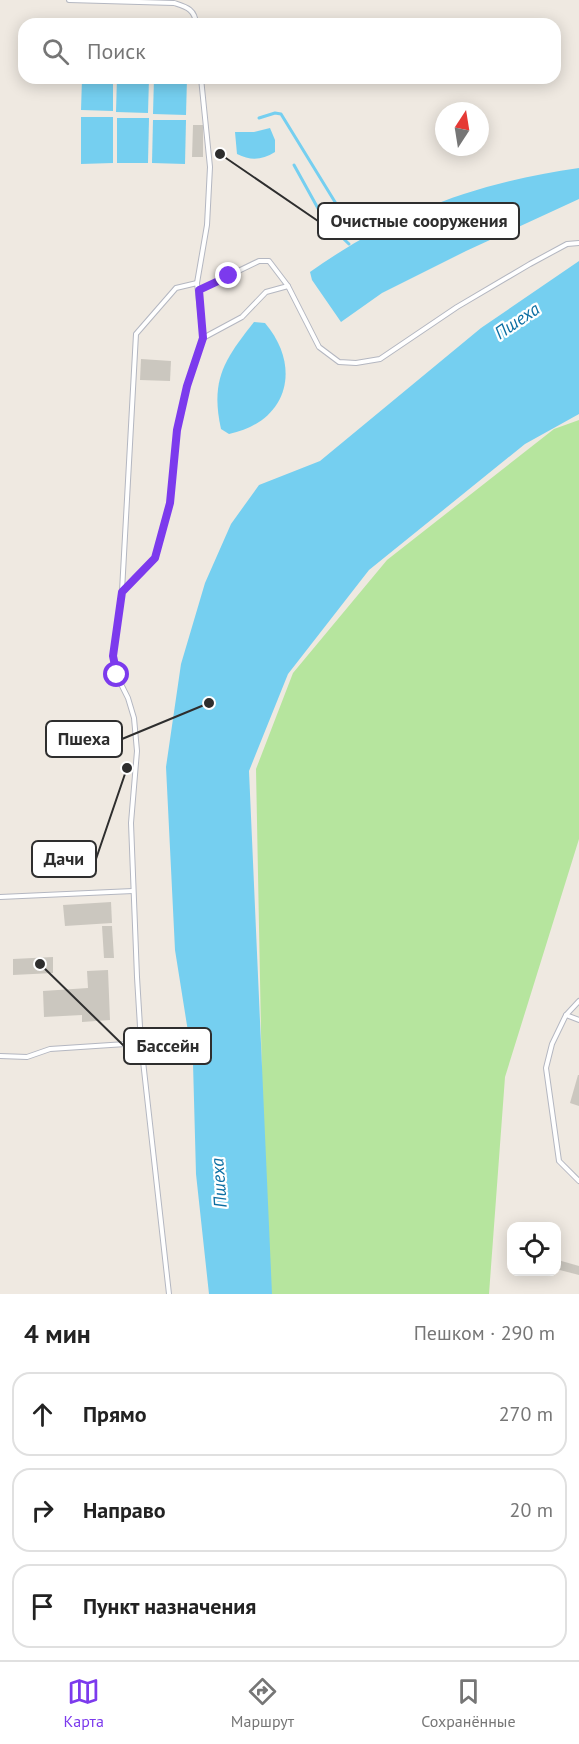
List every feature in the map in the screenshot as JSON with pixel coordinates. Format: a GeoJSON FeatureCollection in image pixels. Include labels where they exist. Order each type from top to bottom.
{"type":"FeatureCollection","features":[{"type":"Feature","properties":{"kind":"lane"},"geometry":{"type":"LineString","coordinates":[[69,0],[174,1],[190,9],[196,18]]}},
{"type":"Feature","properties":{"kind":"lane"},"geometry":{"type":"LineString","coordinates":[[122,592],[155,558],[170,503],[177,430],[187,386],[203,338],[197,283],[207,225],[210,167],[202,84]]}},
{"type":"Feature","properties":{"kind":"lane"},"geometry":{"type":"LineString","coordinates":[[199,290],[259,261],[269,261],[288,286],[319,347],[339,362],[356,363],[380,359],[458,307],[530,264],[567,244],[579,243]]}},
{"type":"Feature","properties":{"kind":"lane"},"geometry":{"type":"LineString","coordinates":[[169,1294],[141,1043],[131,823],[137,751],[135,718],[117,675],[113,656],[122,592],[136,334],[176,288],[197,283]]}},
{"type":"Feature","properties":{"kind":"lane"},"geometry":{"type":"LineString","coordinates":[[203,338],[242,317],[267,292],[288,286]]}},
{"type":"Feature","properties":{"kind":"lane"},"geometry":{"type":"LineString","coordinates":[[0,897],[133,891]]}},
{"type":"Feature","properties":{"kind":"lane"},"geometry":{"type":"LineString","coordinates":[[579,1001],[566,1015],[552,1044],[546,1068],[559,1161],[579,1181]]}},
{"type":"Feature","properties":{"kind":"lane"},"geometry":{"type":"LineString","coordinates":[[566,1015],[579,1020]]}},
{"type":"Feature","properties":{"kind":"lane"},"geometry":{"type":"LineString","coordinates":[[0,1056],[27,1057],[50,1049],[141,1043]]}},
{"type":"Feature","properties":{"kind":"green space"},"geometry":{"type":"Polygon","coordinates":[[[579,420],[579,839],[505,1077],[489,1294],[266,1294],[256,769],[293,673],[387,560],[554,429],[579,420]]]}},
{"type":"Feature","properties":{"kind":"water"},"geometry":{"type":"Polygon","coordinates":[[[82,84],[113,84],[113,111],[81,110],[82,84]]]}},
{"type":"Feature","properties":{"kind":"water"},"geometry":{"type":"Polygon","coordinates":[[[117,84],[149,84],[148,113],[116,112],[117,84]]]}},
{"type":"Feature","properties":{"kind":"water"},"geometry":{"type":"Polygon","coordinates":[[[154,84],[187,84],[186,115],[153,114],[154,84]]]}},
{"type":"Feature","properties":{"kind":"water"},"geometry":{"type":"Polygon","coordinates":[[[81,117],[113,117],[113,163],[81,164],[81,117]]]}},
{"type":"Feature","properties":{"kind":"water"},"geometry":{"type":"Polygon","coordinates":[[[117,118],[149,118],[148,163],[117,163],[117,118]]]}},
{"type":"Feature","properties":{"kind":"water"},"geometry":{"type":"Polygon","coordinates":[[[153,120],[186,120],[185,164],[152,163],[153,120]]]}},
{"type":"Feature","properties":{"kind":"water"},"geometry":{"type":"Polygon","coordinates":[[[270,128],[275,140],[275,152],[256,159],[237,154],[235,132],[254,132],[270,128]]]}},
{"type":"Feature","properties":{"kind":"water"},"geometry":{"type":"Polygon","coordinates":[[[579,168],[579,199],[382,293],[341,322],[312,280],[310,272],[341,251],[405,217],[438,203],[506,182],[579,168]]]}},
{"type":"Feature","properties":{"kind":"water"},"geometry":{"type":"Polygon","coordinates":[[[579,261],[579,414],[525,444],[369,570],[288,674],[249,771],[272,1294],[209,1294],[196,1174],[193,1063],[175,950],[166,767],[181,664],[205,583],[231,524],[259,485],[320,461],[481,328],[579,261]]]}},
{"type":"Feature","properties":{"kind":"water"},"geometry":{"type":"Polygon","coordinates":[[[254,322],[265,323],[277,340],[284,358],[286,375],[283,391],[276,405],[264,418],[249,428],[229,434],[221,429],[217,396],[219,383],[228,359],[254,322]]]}},
{"type":"Feature","properties":{"kind":"building"},"geometry":{"type":"Polygon","coordinates":[[[193,125],[203,125],[203,157],[192,157],[193,125]]]}},
{"type":"Feature","properties":{"kind":"building"},"geometry":{"type":"Polygon","coordinates":[[[141,359],[171,361],[170,381],[140,380],[141,359]]]}},
{"type":"Feature","properties":{"kind":"building"},"geometry":{"type":"Polygon","coordinates":[[[111,902],[112,923],[65,926],[63,905],[111,902]]]}},
{"type":"Feature","properties":{"kind":"building"},"geometry":{"type":"Polygon","coordinates":[[[102,926],[112,926],[114,958],[104,958],[102,926]]]}},
{"type":"Feature","properties":{"kind":"building"},"geometry":{"type":"Polygon","coordinates":[[[53,957],[53,973],[13,975],[13,959],[53,957]]]}},
{"type":"Feature","properties":{"kind":"building"},"geometry":{"type":"Polygon","coordinates":[[[108,970],[110,1020],[82,1022],[82,1015],[44,1017],[43,991],[88,988],[87,971],[108,970]]]}},
{"type":"Feature","properties":{"kind":"building"},"geometry":{"type":"Polygon","coordinates":[[[579,1075],[579,1106],[570,1103],[579,1075]]]}},
{"type":"Feature","properties":{"kind":"building"},"geometry":{"type":"Polygon","coordinates":[[[561,1261],[579,1266],[579,1275],[561,1270],[561,1261]]]}},
{"type":"Feature","properties":{"kind":"waterway"},"geometry":{"type":"LineString","coordinates":[[259,118],[275,113],[281,114],[343,215],[362,237]]}},
{"type":"Feature","properties":{"kind":"waterway"},"geometry":{"type":"LineString","coordinates":[[294,165],[325,221],[349,244]]}},
{"type":"Feature","properties":{"kind":"place","name":"Очистные сооружения"},"geometry":{"type":"Point","coordinates":[220,154]}},
{"type":"Feature","properties":{"kind":"place","name":"Пшеха"},"geometry":{"type":"Point","coordinates":[209,703]}},
{"type":"Feature","properties":{"kind":"place","name":"Дачи"},"geometry":{"type":"Point","coordinates":[127,768]}},
{"type":"Feature","properties":{"kind":"place","name":"Бассейн"},"geometry":{"type":"Point","coordinates":[40,964]}},
{"type":"Feature","properties":{"kind":"route"},"geometry":{"type":"LineString","coordinates":[[117,675],[113,656],[122,592],[155,558],[170,503],[177,430],[187,386],[203,338],[199,290],[229,276]]}}]}
